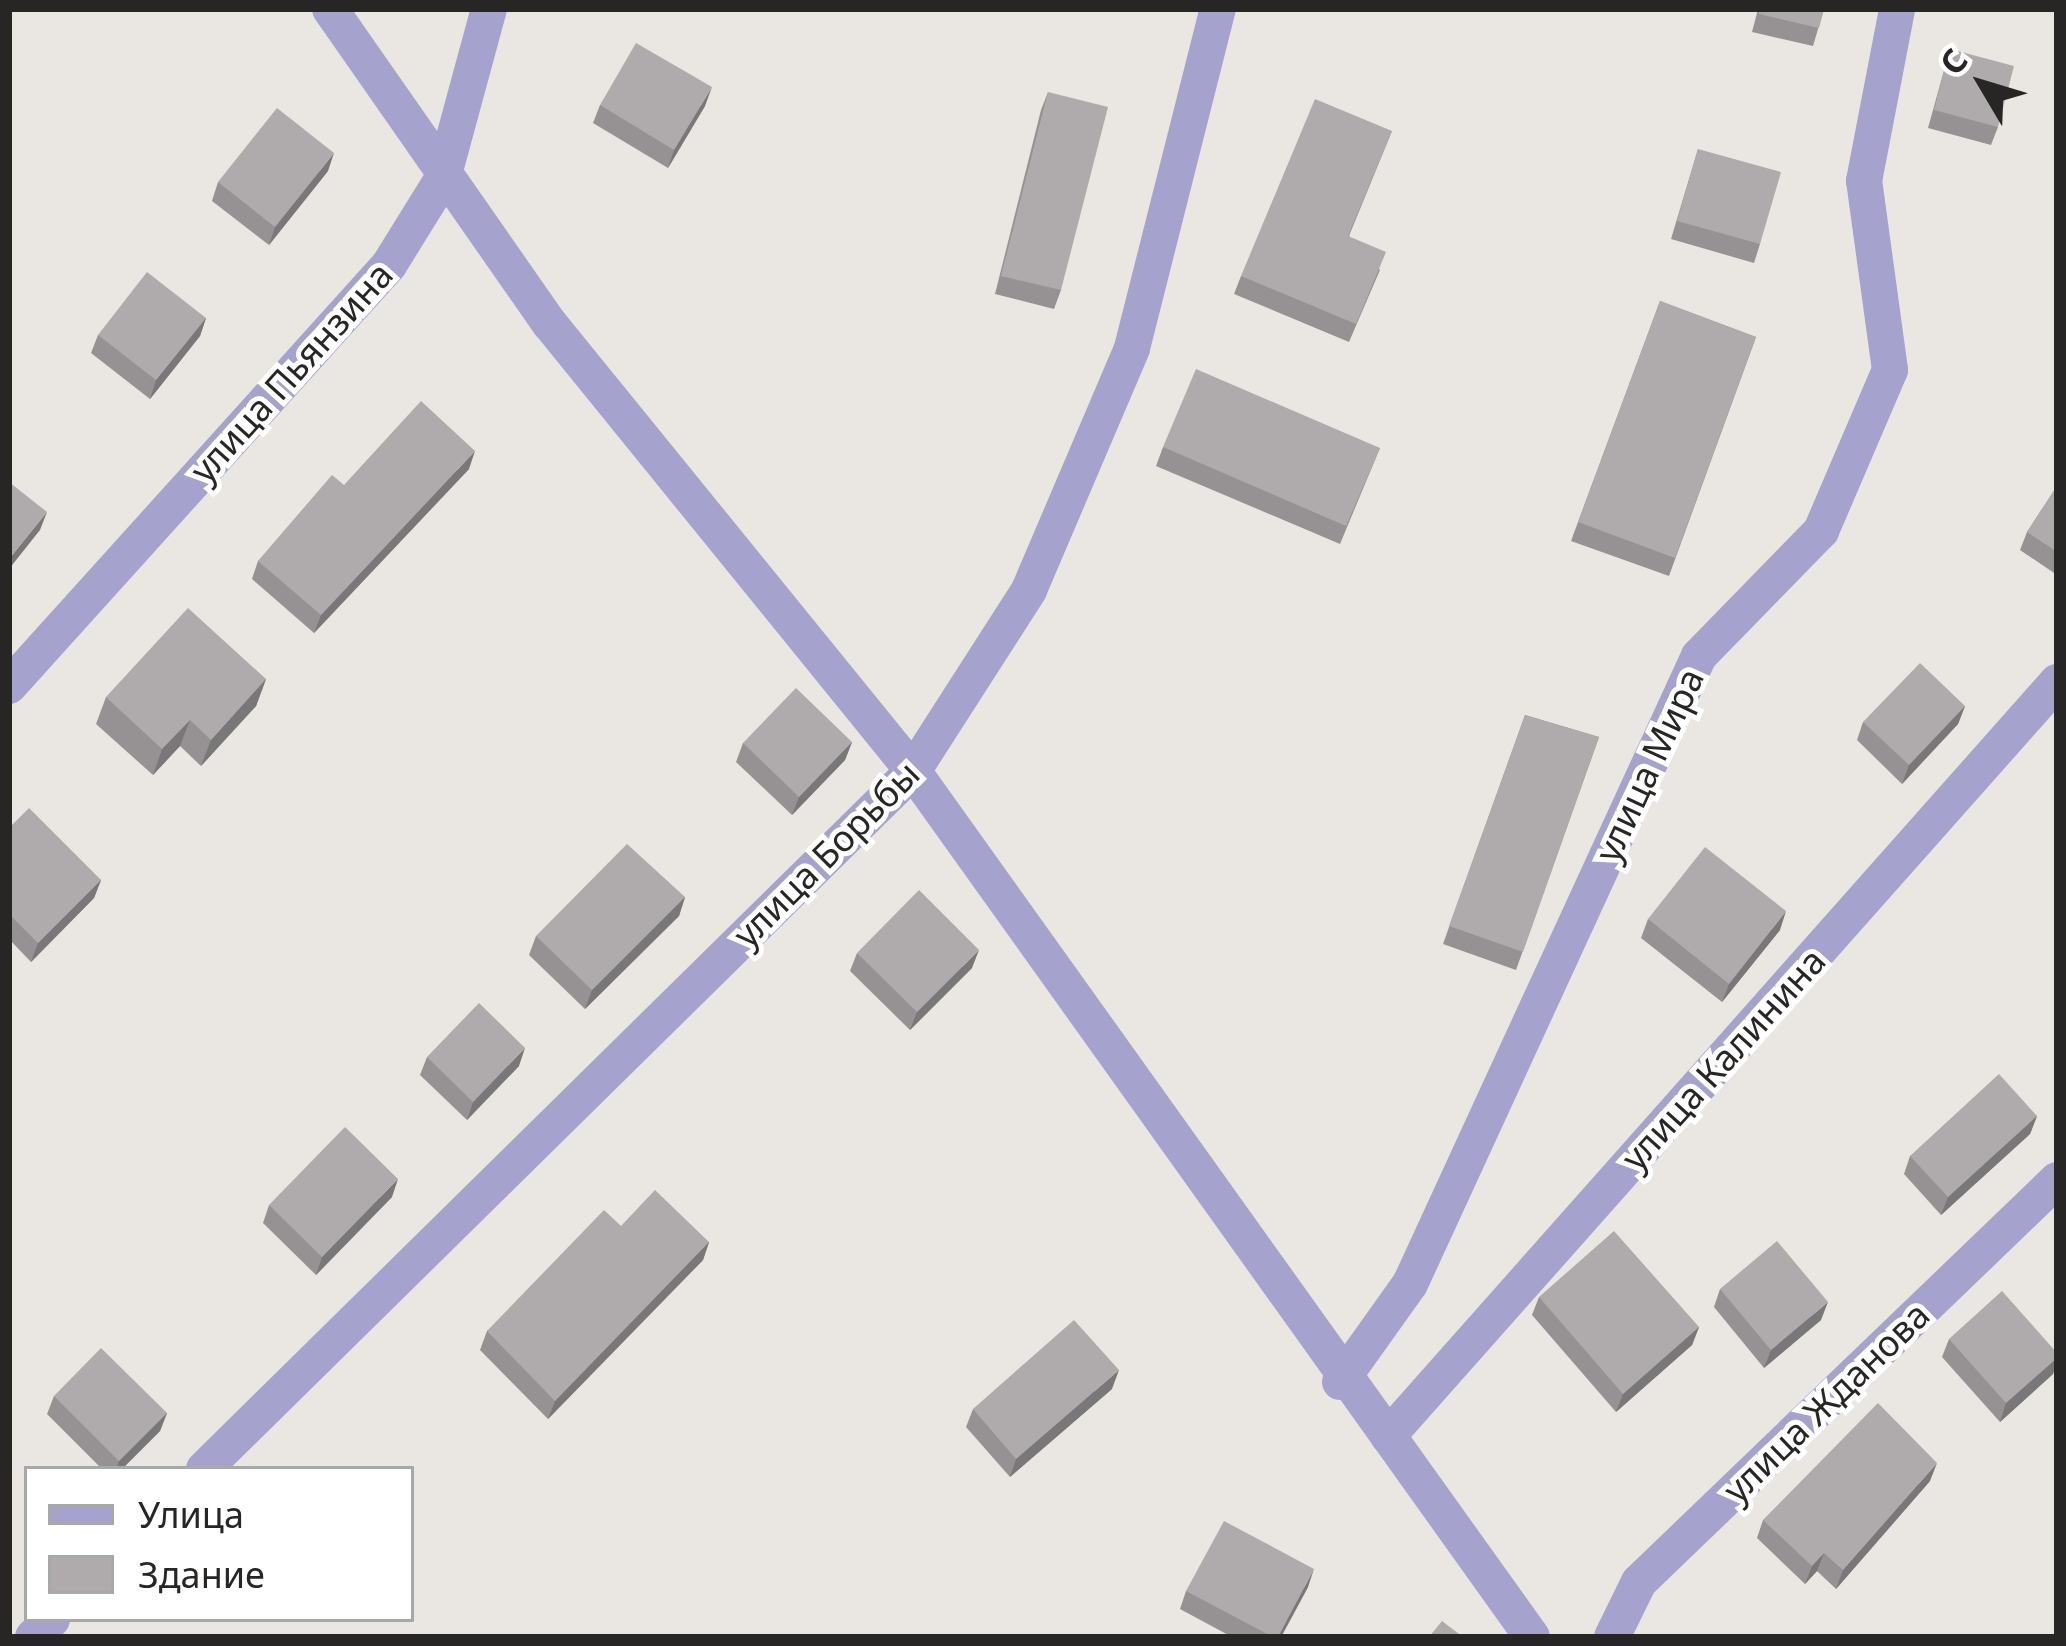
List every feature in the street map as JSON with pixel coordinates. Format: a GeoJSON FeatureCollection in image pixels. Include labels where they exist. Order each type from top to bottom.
{"type":"FeatureCollection","features":[{"type":"Feature","properties":{"kind":"street"},"geometry":{"type":"LineString","coordinates":[[330,9],[443,178],[913,771],[1340,1382],[1388,1436],[1532,1637]]}},
{"type":"Feature","properties":{"kind":"street","name":"улица Пьянзина"},"geometry":{"type":"LineString","coordinates":[[9,686],[389,265],[443,178],[489,9]]}},
{"type":"Feature","properties":{"kind":"street","name":"улица Борьбы"},"geometry":{"type":"LineString","coordinates":[[207,1466],[913,771],[1029,590],[1132,348],[1218,9]]}},
{"type":"Feature","properties":{"kind":"street","name":"улица Мира"},"geometry":{"type":"LineString","coordinates":[[1340,1382],[1411,1285],[1699,656],[1821,532],[1890,370],[1864,182],[1897,9]]}},
{"type":"Feature","properties":{"kind":"street","name":"улица Калинина"},"geometry":{"type":"LineString","coordinates":[[1388,1436],[2057,682]]}},
{"type":"Feature","properties":{"kind":"street","name":"улица Жданова"},"geometry":{"type":"LineString","coordinates":[[1612,1637],[1639,1582],[2057,1180]]}},
{"type":"Feature","properties":{"kind":"building"},"geometry":{"type":"Polygon","coordinates":[[[1760,9],[1824,9],[1819,28],[1759,14],[1760,9]]]}},
{"type":"Feature","properties":{"kind":"building"},"geometry":{"type":"Polygon","coordinates":[[[636,43],[712,87],[674,150],[600,105],[636,43]]]}},
{"type":"Feature","properties":{"kind":"building"},"geometry":{"type":"Polygon","coordinates":[[[1950,49],[2014,66],[1998,127],[1934,110],[1950,49]]]}},
{"type":"Feature","properties":{"kind":"building"},"geometry":{"type":"Polygon","coordinates":[[[1048,92],[1108,107],[1061,290],[1001,276],[1048,92]]]}},
{"type":"Feature","properties":{"kind":"building"},"geometry":{"type":"Polygon","coordinates":[[[1315,99],[1392,131],[1348,236],[1386,252],[1356,324],[1241,276],[1315,99]]]}},
{"type":"Feature","properties":{"kind":"building"},"geometry":{"type":"Polygon","coordinates":[[[277,108],[334,153],[275,227],[218,182],[277,108]]]}},
{"type":"Feature","properties":{"kind":"building"},"geometry":{"type":"Polygon","coordinates":[[[1698,149],[1781,172],[1760,244],[1677,221],[1698,149]]]}},
{"type":"Feature","properties":{"kind":"building"},"geometry":{"type":"Polygon","coordinates":[[[147,272],[206,318],[156,380],[98,335],[147,272]]]}},
{"type":"Feature","properties":{"kind":"building"},"geometry":{"type":"Polygon","coordinates":[[[1660,301],[1756,337],[1675,558],[1578,522],[1660,301]]]}},
{"type":"Feature","properties":{"kind":"building"},"geometry":{"type":"Polygon","coordinates":[[[1196,369],[1380,448],[1346,526],[1163,447],[1196,369]]]}},
{"type":"Feature","properties":{"kind":"building"},"geometry":{"type":"Polygon","coordinates":[[[421,401],[475,451],[321,615],[258,561],[332,475],[344,485],[421,401]]]}},
{"type":"Feature","properties":{"kind":"building"},"geometry":{"type":"Polygon","coordinates":[[[9,482],[47,512],[9,559],[9,482]]]}},
{"type":"Feature","properties":{"kind":"building"},"geometry":{"type":"Polygon","coordinates":[[[2057,486],[2057,552],[2027,532],[2057,486]]]}},
{"type":"Feature","properties":{"kind":"building"},"geometry":{"type":"Polygon","coordinates":[[[188,608],[266,679],[211,740],[190,720],[162,749],[106,697],[188,608]]]}},
{"type":"Feature","properties":{"kind":"building"},"geometry":{"type":"Polygon","coordinates":[[[1920,663],[1965,706],[1909,765],[1863,722],[1920,663]]]}},
{"type":"Feature","properties":{"kind":"building"},"geometry":{"type":"Polygon","coordinates":[[[796,688],[852,742],[799,797],[743,743],[796,688]]]}},
{"type":"Feature","properties":{"kind":"building"},"geometry":{"type":"Polygon","coordinates":[[[1525,715],[1599,737],[1523,952],[1449,926],[1525,715]]]}},
{"type":"Feature","properties":{"kind":"building"},"geometry":{"type":"Polygon","coordinates":[[[29,808],[101,880],[38,943],[9,914],[9,828],[29,808]]]}},
{"type":"Feature","properties":{"kind":"building"},"geometry":{"type":"Polygon","coordinates":[[[627,844],[685,897],[592,990],[536,936],[627,844]]]}},
{"type":"Feature","properties":{"kind":"building"},"geometry":{"type":"Polygon","coordinates":[[[1705,847],[1786,911],[1729,984],[1648,919],[1705,847]]]}},
{"type":"Feature","properties":{"kind":"building"},"geometry":{"type":"Polygon","coordinates":[[[919,890],[979,950],[917,1012],[857,953],[919,890]]]}},
{"type":"Feature","properties":{"kind":"building"},"geometry":{"type":"Polygon","coordinates":[[[479,1003],[525,1048],[473,1102],[427,1057],[479,1003]]]}},
{"type":"Feature","properties":{"kind":"building"},"geometry":{"type":"Polygon","coordinates":[[[1999,1074],[2037,1116],[1948,1197],[1910,1156],[1999,1074]]]}},
{"type":"Feature","properties":{"kind":"building"},"geometry":{"type":"Polygon","coordinates":[[[345,1127],[398,1179],[322,1257],[269,1205],[345,1127]]]}},
{"type":"Feature","properties":{"kind":"building"},"geometry":{"type":"Polygon","coordinates":[[[655,1190],[709,1242],[555,1401],[487,1331],[604,1210],[621,1226],[655,1190]]]}},
{"type":"Feature","properties":{"kind":"building"},"geometry":{"type":"Polygon","coordinates":[[[1614,1231],[1699,1327],[1623,1394],[1539,1297],[1614,1231]]]}},
{"type":"Feature","properties":{"kind":"building"},"geometry":{"type":"Polygon","coordinates":[[[1777,1241],[1828,1302],[1771,1350],[1720,1289],[1777,1241]]]}},
{"type":"Feature","properties":{"kind":"building"},"geometry":{"type":"Polygon","coordinates":[[[2002,1291],[2057,1353],[2006,1403],[1949,1339],[2002,1291]]]}},
{"type":"Feature","properties":{"kind":"building"},"geometry":{"type":"Polygon","coordinates":[[[1074,1320],[1119,1370],[1016,1459],[973,1409],[1074,1320]]]}},
{"type":"Feature","properties":{"kind":"building"},"geometry":{"type":"Polygon","coordinates":[[[101,1348],[167,1413],[119,1461],[54,1396],[101,1348]]]}},
{"type":"Feature","properties":{"kind":"building"},"geometry":{"type":"Polygon","coordinates":[[[1878,1403],[1937,1463],[1843,1570],[1824,1553],[1812,1566],[1763,1520],[1878,1403]]]}},
{"type":"Feature","properties":{"kind":"building"},"geometry":{"type":"Polygon","coordinates":[[[1224,1521],[1314,1569],[1278,1637],[1186,1591],[1224,1521]]]}},
{"type":"Feature","properties":{"kind":"building"},"geometry":{"type":"Polygon","coordinates":[[[1442,1621],[1463,1637],[1429,1637],[1442,1621]]]}}]}
